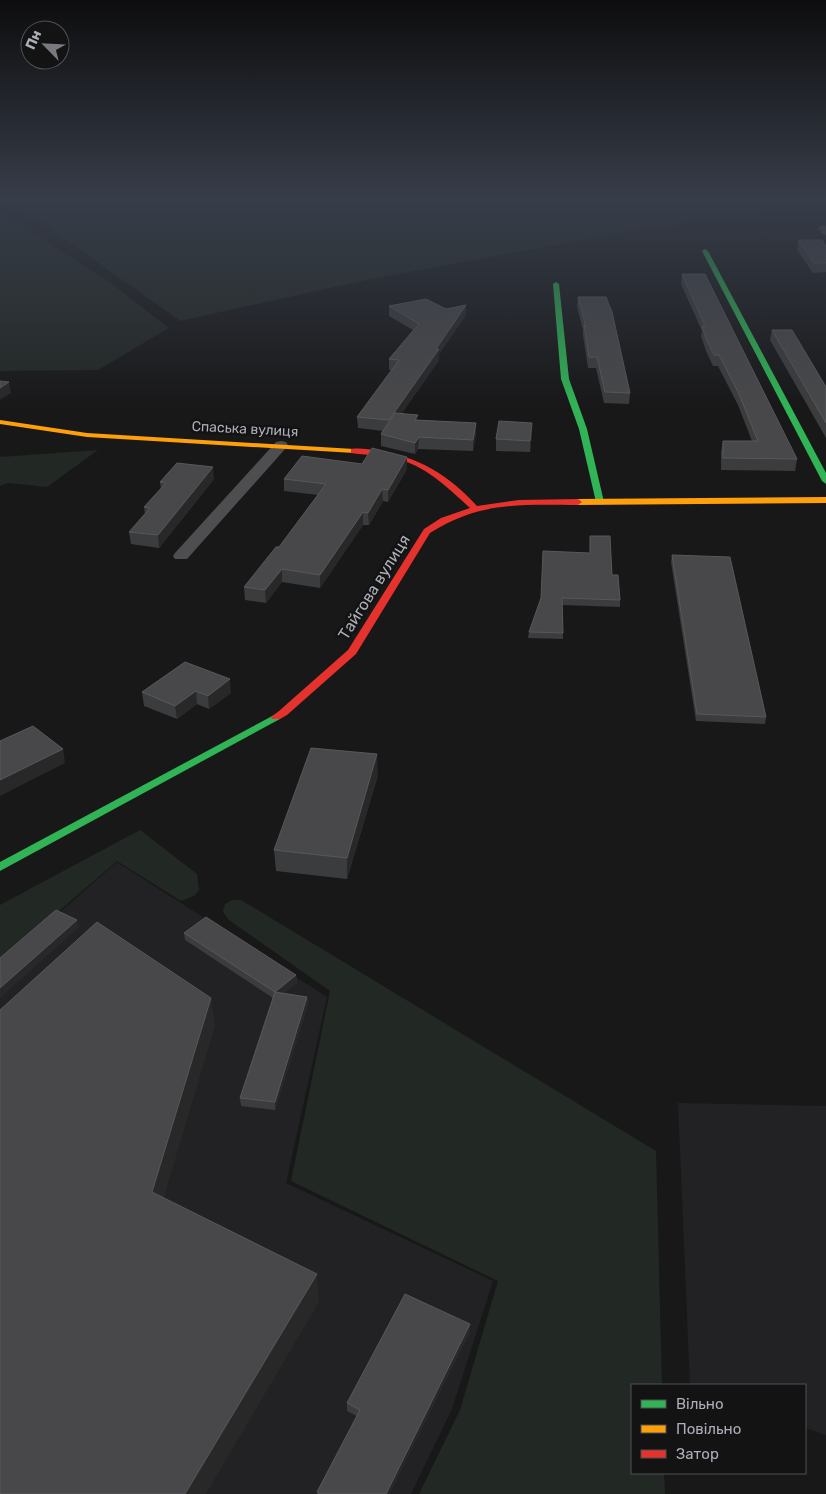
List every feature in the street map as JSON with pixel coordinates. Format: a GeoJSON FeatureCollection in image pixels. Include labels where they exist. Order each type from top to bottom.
{"type":"FeatureCollection","features":[{"type":"Feature","properties":{"kind":"street"},"geometry":{"type":"LineString","coordinates":[[714,267],[826,482]]}},
{"type":"Feature","properties":{"kind":"street"},"geometry":{"type":"LineString","coordinates":[[556,284],[564,378],[583,428],[600,502]]}},
{"type":"Feature","properties":{"kind":"street","name":"Спаська вулиця"},"geometry":{"type":"LineString","coordinates":[[0,422],[87,435],[282,445],[375,452],[407,460],[431,470],[473,506]]}},
{"type":"Feature","properties":{"kind":"street"},"geometry":{"type":"LineString","coordinates":[[181,556],[282,445]]}},
{"type":"Feature","properties":{"kind":"street","name":"Тайгова вулиця"},"geometry":{"type":"LineString","coordinates":[[0,867],[283,714],[352,652],[427,532],[444,518],[473,506],[505,503],[826,500]]}},
{"type":"Feature","properties":{"kind":"shaded area"},"geometry":{"type":"Polygon","coordinates":[[[0,267],[85,267],[112,284],[169,328],[98,370],[0,371],[0,267]]]}},
{"type":"Feature","properties":{"kind":"shaded area"},"geometry":{"type":"Polygon","coordinates":[[[104,267],[438,267],[362,281],[180,321],[104,267]]]}},
{"type":"Feature","properties":{"kind":"shaded area"},"geometry":{"type":"Polygon","coordinates":[[[98,450],[47,487],[8,483],[0,486],[0,457],[98,450]]]}},
{"type":"Feature","properties":{"kind":"shaded area"},"geometry":{"type":"Polygon","coordinates":[[[140,830],[197,874],[199,890],[194,896],[181,901],[117,861],[0,962],[0,905],[140,830]]]}},
{"type":"Feature","properties":{"kind":"shaded area"},"geometry":{"type":"Polygon","coordinates":[[[117,862],[327,997],[286,1183],[493,1281],[452,1409],[411,1494],[0,1494],[0,965],[117,862]]]}},
{"type":"Feature","properties":{"kind":"shaded area"},"geometry":{"type":"Polygon","coordinates":[[[232,900],[241,900],[656,1151],[662,1384],[631,1384],[631,1474],[664,1474],[665,1494],[419,1494],[460,1410],[498,1281],[291,1181],[330,991],[229,920],[223,912],[225,904],[232,900]]]}},
{"type":"Feature","properties":{"kind":"shaded area"},"geometry":{"type":"Polygon","coordinates":[[[678,1103],[826,1106],[826,1435],[806,1428],[806,1384],[690,1384],[678,1103]]]}},
{"type":"Feature","properties":{"kind":"building"},"geometry":{"type":"Polygon","coordinates":[[[682,274],[705,274],[797,459],[723,458],[723,441],[758,441],[739,394],[719,355],[714,355],[707,341],[702,326],[705,326],[682,274]]]}},
{"type":"Feature","properties":{"kind":"building"},"geometry":{"type":"Polygon","coordinates":[[[578,297],[606,297],[612,312],[630,393],[605,392],[597,357],[589,357],[584,325],[586,327],[578,297]]]}},
{"type":"Feature","properties":{"kind":"building"},"geometry":{"type":"Polygon","coordinates":[[[426,299],[446,309],[466,305],[436,349],[439,349],[389,420],[357,417],[399,360],[389,359],[419,324],[389,306],[426,299]]]}},
{"type":"Feature","properties":{"kind":"building"},"geometry":{"type":"Polygon","coordinates":[[[772,330],[792,330],[826,387],[826,423],[772,330]]]}},
{"type":"Feature","properties":{"kind":"building"},"geometry":{"type":"Polygon","coordinates":[[[0,381],[9,382],[0,388],[0,381]]]}},
{"type":"Feature","properties":{"kind":"building"},"geometry":{"type":"Polygon","coordinates":[[[395,413],[418,415],[415,420],[476,423],[473,440],[419,437],[415,443],[381,434],[395,413]]]}},
{"type":"Feature","properties":{"kind":"building"},"geometry":{"type":"Polygon","coordinates":[[[499,421],[532,423],[530,441],[496,439],[499,421]]]}},
{"type":"Feature","properties":{"kind":"building"},"geometry":{"type":"Polygon","coordinates":[[[372,448],[407,457],[388,490],[382,489],[368,513],[363,512],[320,575],[282,569],[265,590],[244,587],[276,547],[279,547],[326,484],[284,479],[302,456],[362,464],[372,448]]]}},
{"type":"Feature","properties":{"kind":"building"},"geometry":{"type":"Polygon","coordinates":[[[177,463],[213,467],[158,535],[129,532],[150,508],[144,507],[166,483],[160,482],[177,463]]]}},
{"type":"Feature","properties":{"kind":"building"},"geometry":{"type":"Polygon","coordinates":[[[590,536],[610,536],[612,575],[618,575],[620,600],[562,598],[563,633],[529,632],[541,598],[543,551],[590,553],[590,536]]]}},
{"type":"Feature","properties":{"kind":"building"},"geometry":{"type":"Polygon","coordinates":[[[672,555],[730,557],[766,717],[697,714],[672,555]]]}},
{"type":"Feature","properties":{"kind":"building"},"geometry":{"type":"Polygon","coordinates":[[[185,662],[230,679],[208,696],[196,691],[175,706],[142,692],[185,662]]]}},
{"type":"Feature","properties":{"kind":"building"},"geometry":{"type":"Polygon","coordinates":[[[33,726],[63,749],[0,780],[0,741],[33,726]]]}},
{"type":"Feature","properties":{"kind":"building"},"geometry":{"type":"Polygon","coordinates":[[[311,748],[377,754],[347,858],[274,850],[311,748]]]}},
{"type":"Feature","properties":{"kind":"building"},"geometry":{"type":"Polygon","coordinates":[[[56,910],[77,920],[0,988],[0,958],[56,910]]]}},
{"type":"Feature","properties":{"kind":"building"},"geometry":{"type":"Polygon","coordinates":[[[206,917],[296,975],[275,992],[184,933],[206,917]]]}},
{"type":"Feature","properties":{"kind":"building"},"geometry":{"type":"Polygon","coordinates":[[[97,922],[211,998],[152,1192],[317,1274],[185,1494],[0,1494],[0,1010],[97,922]]]}},
{"type":"Feature","properties":{"kind":"building"},"geometry":{"type":"Polygon","coordinates":[[[275,992],[307,997],[275,1102],[240,1098],[275,992]]]}},
{"type":"Feature","properties":{"kind":"building"},"geometry":{"type":"Polygon","coordinates":[[[405,1294],[470,1324],[386,1494],[320,1494],[317,1492],[360,1410],[347,1403],[405,1294]]]}},
{"type":"Feature","properties":{"kind":"traffic: fast"},"geometry":{"type":"LineString","coordinates":[[713,267],[826,481]]}},
{"type":"Feature","properties":{"kind":"traffic: fast"},"geometry":{"type":"LineString","coordinates":[[556,284],[565,379],[583,429],[600,502]]}},
{"type":"Feature","properties":{"kind":"traffic: fast"},"geometry":{"type":"LineString","coordinates":[[0,867],[276,717]]}},
{"type":"Feature","properties":{"kind":"traffic: slow"},"geometry":{"type":"LineString","coordinates":[[0,422],[87,435],[354,451]]}},
{"type":"Feature","properties":{"kind":"traffic: slow"},"geometry":{"type":"LineString","coordinates":[[578,502],[826,500]]}},
{"type":"Feature","properties":{"kind":"traffic: jam"},"geometry":{"type":"LineString","coordinates":[[354,451],[374,452],[405,458],[424,466],[473,506]]}},
{"type":"Feature","properties":{"kind":"traffic: jam"},"geometry":{"type":"LineString","coordinates":[[276,717],[283,713],[352,652],[427,531],[444,520],[462,512],[481,507],[499,504],[578,502]]}}]}
